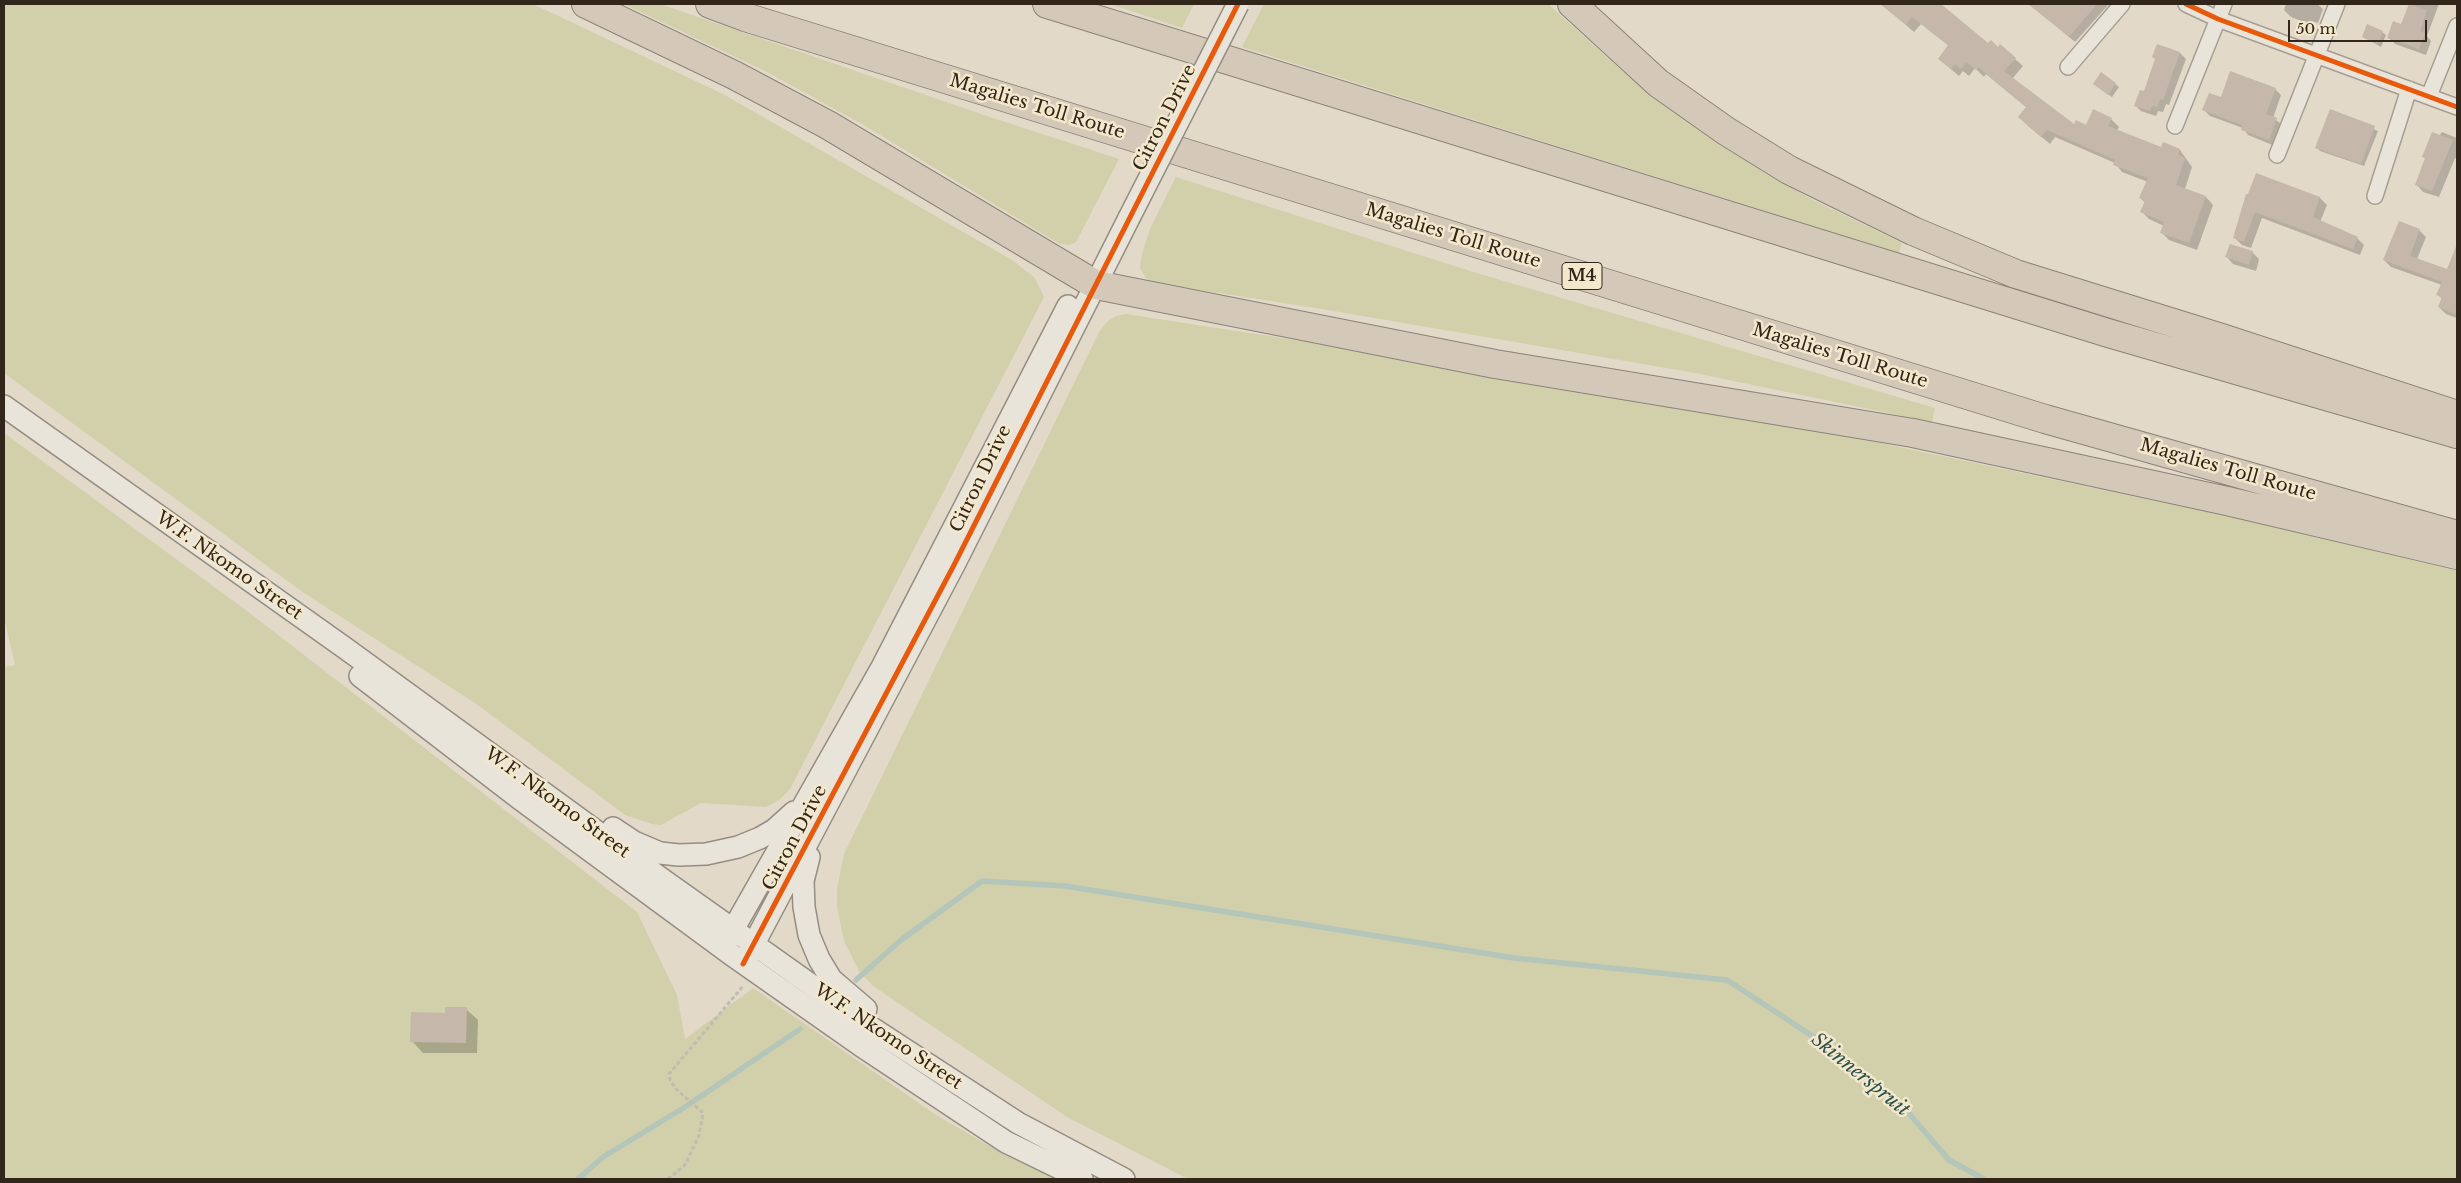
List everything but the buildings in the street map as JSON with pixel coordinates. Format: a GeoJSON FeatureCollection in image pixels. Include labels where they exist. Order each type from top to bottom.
{"type":"FeatureCollection","features":[{"type":"Feature","properties":{"kind":"highway"},"geometry":{"type":"LineString","coordinates":[[586,4],[734,75],[828,126],[989,220],[1089,282],[1496,364],[1913,433],[2227,501],[2457,555]]}},
{"type":"Feature","properties":{"kind":"highway","name":"Magalies Toll Route"},"geometry":{"type":"LineString","coordinates":[[710,4],[746,17],[2045,419],[2457,534]]}},
{"type":"Feature","properties":{"kind":"highway"},"geometry":{"type":"LineString","coordinates":[[1047,4],[2108,333],[2457,434]]}},
{"type":"Feature","properties":{"kind":"highway"},"geometry":{"type":"LineString","coordinates":[[1572,4],[1658,83],[1726,131],[1789,170],[1913,231],[2016,274],[2222,338],[2457,415]]}},
{"type":"Feature","properties":{"kind":"main road","name":"Citron Drive"},"geometry":{"type":"LineString","coordinates":[[722,948],[822,796],[954,565],[1222,4]]}},
{"type":"Feature","properties":{"kind":"main road","name":"Citron Drive"},"geometry":{"type":"LineString","coordinates":[[1123,214],[1238,4]]}},
{"type":"Feature","properties":{"kind":"main road","name":"W.F. Nkomo Street"},"geometry":{"type":"LineString","coordinates":[[4,406],[869,1026],[1018,1123],[1124,1179]]}},
{"type":"Feature","properties":{"kind":"main road","name":"W.F. Nkomo Street"},"geometry":{"type":"LineString","coordinates":[[4,418],[339,660],[520,799],[749,968],[926,1090],[1006,1142],[1082,1179]]}},
{"type":"Feature","properties":{"kind":"main road"},"geometry":{"type":"LineString","coordinates":[[399,688],[634,842],[660,853],[706,854],[738,847],[774,830],[822,796]]}},
{"type":"Feature","properties":{"kind":"main road","name":"Citron Drive"},"geometry":{"type":"LineString","coordinates":[[749,968],[754,945],[822,796]]}},
{"type":"Feature","properties":{"kind":"main road"},"geometry":{"type":"LineString","coordinates":[[822,796],[803,882],[804,907],[809,935],[819,959],[832,979],[862,1006],[1018,1123]]}},
{"type":"Feature","properties":{"kind":"street"},"geometry":{"type":"LineString","coordinates":[[2068,67],[2122,4]]}},
{"type":"Feature","properties":{"kind":"street"},"geometry":{"type":"LineString","coordinates":[[2186,4],[2218,19],[2457,106]]}},
{"type":"Feature","properties":{"kind":"street"},"geometry":{"type":"LineString","coordinates":[[2175,126],[2224,4]]}},
{"type":"Feature","properties":{"kind":"street"},"geometry":{"type":"LineString","coordinates":[[2277,155],[2337,4]]}},
{"type":"Feature","properties":{"kind":"street"},"geometry":{"type":"LineString","coordinates":[[2429,96],[2457,26]]}},
{"type":"Feature","properties":{"kind":"street"},"geometry":{"type":"LineString","coordinates":[[2375,196],[2409,89]]}},
{"type":"Feature","properties":{"kind":"path"},"geometry":{"type":"LineString","coordinates":[[668,1179],[685,1165],[699,1136],[703,1113],[676,1089],[670,1080],[669,1074],[749,968]]}},
{"type":"Feature","properties":{"kind":"green space"},"geometry":{"type":"Polygon","coordinates":[[[4,4],[533,4],[723,94],[1012,260],[1034,277],[1044,297],[790,789],[779,800],[766,807],[701,803],[661,825],[625,815],[475,703],[304,593],[4,373],[4,4]]]}},
{"type":"Feature","properties":{"kind":"green space"},"geometry":{"type":"Polygon","coordinates":[[[624,4],[660,4],[1119,159],[1076,242],[1069,245],[1060,244],[862,124],[765,71],[624,4]]]}},
{"type":"Feature","properties":{"kind":"green space"},"geometry":{"type":"Polygon","coordinates":[[[1110,4],[1194,4],[1182,28],[1110,4]]]}},
{"type":"Feature","properties":{"kind":"green space"},"geometry":{"type":"Polygon","coordinates":[[[1264,4],[1548,4],[1619,68],[1688,122],[1767,174],[1811,199],[1902,243],[1899,253],[1242,47],[1264,4]]]}},
{"type":"Feature","properties":{"kind":"green space"},"geometry":{"type":"Polygon","coordinates":[[[1176,177],[1470,271],[1935,408],[1932,422],[1690,372],[1322,309],[1161,284],[1147,279],[1140,269],[1142,254],[1150,229],[1176,177]]]}},
{"type":"Feature","properties":{"kind":"green space"},"geometry":{"type":"Polygon","coordinates":[[[1126,314],[1509,373],[1728,411],[2293,530],[2457,569],[2457,1179],[1188,1179],[1067,1117],[873,986],[859,971],[844,941],[837,907],[837,889],[844,854],[1099,332],[1108,321],[1116,316],[1126,314]]]}},
{"type":"Feature","properties":{"kind":"green space"},"geometry":{"type":"Polygon","coordinates":[[[4,433],[247,611],[637,912],[677,995],[685,1039],[753,988],[936,1115],[1005,1155],[1056,1179],[4,1179],[4,667],[15,665],[4,617],[4,433]]]}},
{"type":"Feature","properties":{"kind":"waterway","name":"Skinnerspruit"},"geometry":{"type":"LineString","coordinates":[[856,980],[901,940],[982,881],[1065,886],[1514,958],[1727,980],[1826,1045],[1900,1103],[1949,1160],[1984,1179]]}},
{"type":"Feature","properties":{"kind":"waterway"},"geometry":{"type":"LineString","coordinates":[[578,1179],[603,1157],[685,1107],[800,1029]]}},
{"type":"Feature","properties":{"kind":"cycle path"},"geometry":{"type":"LineString","coordinates":[[743,964],[954,565],[1238,4]]}},
{"type":"Feature","properties":{"kind":"cycle path"},"geometry":{"type":"LineString","coordinates":[[2186,4],[2218,19],[2457,107]]}}]}
